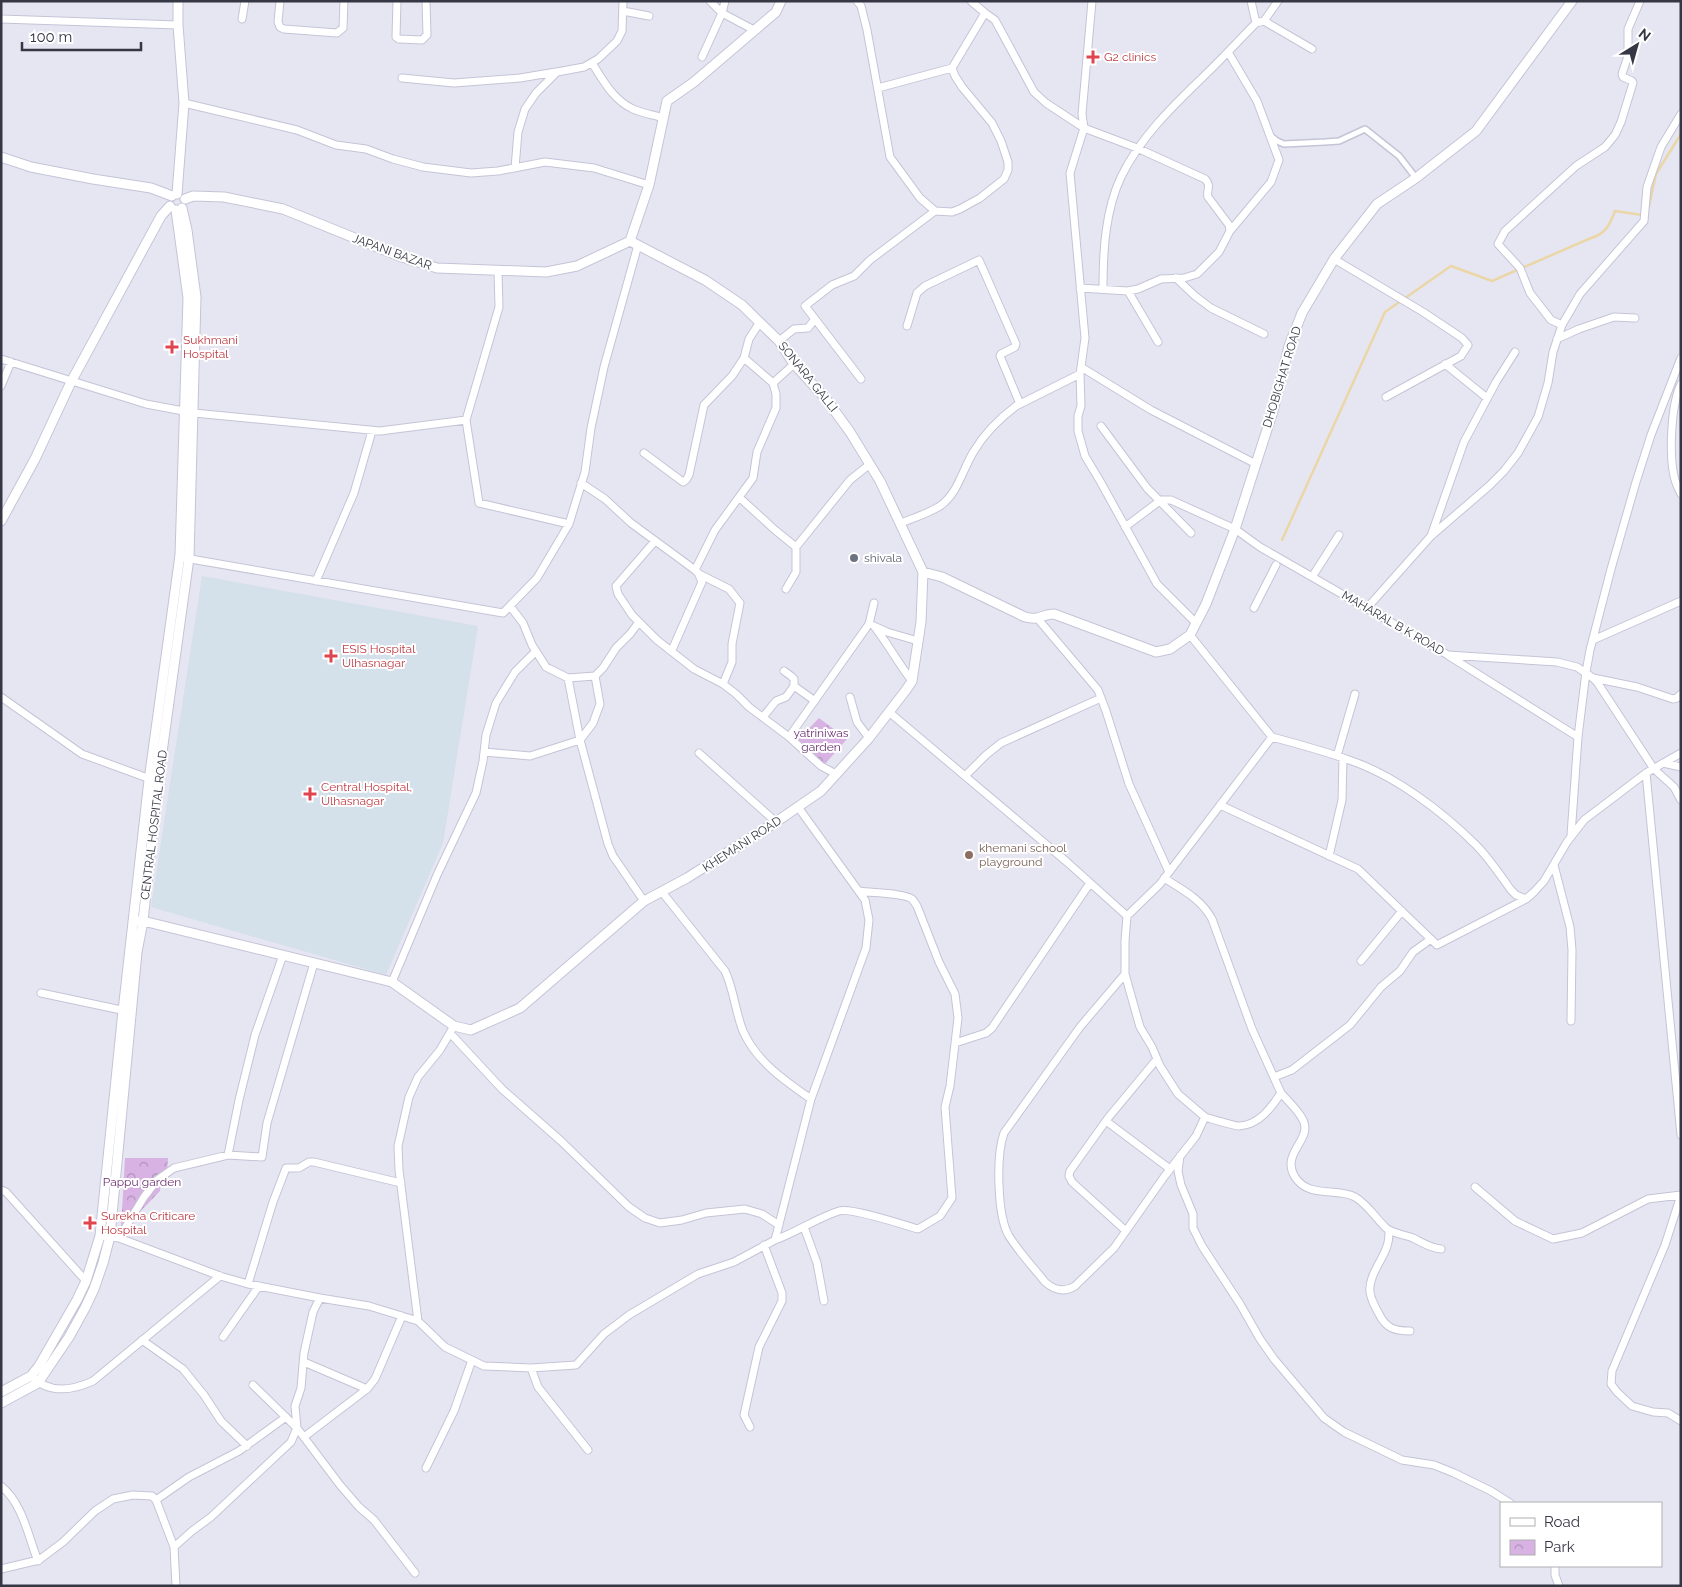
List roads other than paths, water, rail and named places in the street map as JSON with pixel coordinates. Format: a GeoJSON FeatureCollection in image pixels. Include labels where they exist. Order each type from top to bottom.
{"type":"FeatureCollection","features":[{"type":"Feature","properties":{"kind":"street","name":"CENTRAL HOSPITAL ROAD"},"geometry":{"type":"LineString","coordinates":[[1,1403],[38,1384],[69,1337],[94,1289],[110,1237],[133,920],[184,558],[189,412],[196,297],[187,230],[177,202],[184,103],[178,1]]}},
{"type":"Feature","properties":{"kind":"street"},"geometry":{"type":"LineString","coordinates":[[242,19],[245,1]]}},
{"type":"Feature","properties":{"kind":"street"},"geometry":{"type":"LineString","coordinates":[[280,1],[278,22],[284,30],[338,33],[343,28],[344,1]]}},
{"type":"Feature","properties":{"kind":"street"},"geometry":{"type":"LineString","coordinates":[[398,1],[396,37],[399,39],[422,40],[426,35],[426,1]]}},
{"type":"Feature","properties":{"kind":"street"},"geometry":{"type":"LineString","coordinates":[[402,78],[454,83],[502,79],[584,67],[608,51],[617,41],[622,31],[623,1]]}},
{"type":"Feature","properties":{"kind":"street"},"geometry":{"type":"LineString","coordinates":[[710,1],[722,13],[754,30]]}},
{"type":"Feature","properties":{"kind":"street"},"geometry":{"type":"LineString","coordinates":[[702,58],[722,13],[725,1]]}},
{"type":"Feature","properties":{"kind":"street"},"geometry":{"type":"LineString","coordinates":[[184,558],[503,613],[537,578],[569,524],[585,472],[591,428],[604,367],[649,185],[667,101],[694,82],[776,12],[781,1]]}},
{"type":"Feature","properties":{"kind":"street"},"geometry":{"type":"LineString","coordinates":[[858,1],[867,30],[890,157],[920,198],[935,211],[952,212],[980,198],[1004,179],[1008,170],[1006,154],[992,123],[962,87],[952,68]]}},
{"type":"Feature","properties":{"kind":"street"},"geometry":{"type":"LineString","coordinates":[[971,1],[995,20],[1034,92],[1046,103],[1084,128],[1137,148],[1205,178],[1209,182],[1208,197],[1229,225],[1230,231]]}},
{"type":"Feature","properties":{"kind":"street"},"geometry":{"type":"LineString","coordinates":[[1092,1],[1082,114],[1084,128],[1070,173],[1085,338],[1081,370],[1082,406],[1078,416],[1078,431],[1084,456],[1157,584],[1196,623]]}},
{"type":"Feature","properties":{"kind":"street"},"geometry":{"type":"LineString","coordinates":[[1251,1],[1260,22],[1312,49]]}},
{"type":"Feature","properties":{"kind":"street"},"geometry":{"type":"LineString","coordinates":[[1103,289],[1104,248],[1114,198],[1121,178],[1137,148],[1173,106],[1260,22],[1278,1]]}},
{"type":"Feature","properties":{"kind":"street","name":"DHOBIGHAT ROAD"},"geometry":{"type":"LineString","coordinates":[[1190,635],[1215,583],[1236,529],[1272,411],[1289,346],[1302,313],[1334,259],[1377,204],[1416,178],[1476,131],[1572,1]]}},
{"type":"Feature","properties":{"kind":"street"},"geometry":{"type":"LineString","coordinates":[[1562,325],[1551,320],[1530,293],[1520,270],[1498,244],[1505,231],[1576,166],[1605,147],[1615,135],[1622,122],[1634,83],[1623,77],[1622,74],[1628,56],[1628,28],[1640,1]]}},
{"type":"Feature","properties":{"kind":"street"},"geometry":{"type":"LineString","coordinates":[[623,11],[649,16]]}},
{"type":"Feature","properties":{"kind":"street"},"geometry":{"type":"LineString","coordinates":[[878,88],[952,68],[985,12]]}},
{"type":"Feature","properties":{"kind":"street"},"geometry":{"type":"LineString","coordinates":[[1,19],[178,25]]}},
{"type":"Feature","properties":{"kind":"street"},"geometry":{"type":"LineString","coordinates":[[1080,288],[1128,291],[1138,289],[1161,279],[1184,278],[1197,274],[1219,252],[1230,231],[1272,182],[1279,160],[1272,137],[1257,101],[1228,52]]}},
{"type":"Feature","properties":{"kind":"street"},"geometry":{"type":"LineString","coordinates":[[592,63],[615,96],[623,104],[634,110],[663,118]]}},
{"type":"Feature","properties":{"kind":"street"},"geometry":{"type":"LineString","coordinates":[[515,168],[518,132],[525,109],[536,93],[557,72]]}},
{"type":"Feature","properties":{"kind":"street"},"geometry":{"type":"LineString","coordinates":[[184,103],[297,130],[336,145],[366,149],[392,159],[424,167],[471,173],[546,162],[594,168],[649,185]]}},
{"type":"Feature","properties":{"kind":"street"},"geometry":{"type":"LineString","coordinates":[[1367,608],[1431,536],[1489,486],[1518,453],[1538,417],[1548,384],[1553,352],[1562,325],[1580,294],[1644,221],[1647,187],[1661,147],[1681,114]]}},
{"type":"Feature","properties":{"kind":"street"},"geometry":{"type":"LineString","coordinates":[[1272,137],[1277,142],[1284,144],[1339,141],[1365,129],[1399,156],[1416,178]]}},
{"type":"Feature","properties":{"kind":"street"},"geometry":{"type":"LineString","coordinates":[[1,157],[31,167],[151,188],[177,202],[161,216],[71,382],[35,460],[1,521]]}},
{"type":"Feature","properties":{"kind":"street","name":"JAPANI BAZAR"},"geometry":{"type":"LineString","coordinates":[[177,202],[193,196],[224,197],[283,209],[399,256],[436,268],[546,272],[576,266],[634,243]]}},
{"type":"Feature","properties":{"kind":"street"},"geometry":{"type":"LineString","coordinates":[[860,379],[804,306],[832,285],[854,276],[870,260],[935,211]]}},
{"type":"Feature","properties":{"kind":"street","name":"SONARA GALLI"},"geometry":{"type":"LineString","coordinates":[[634,243],[705,280],[742,305],[779,341],[794,364],[826,399],[870,464],[902,523],[923,572]]}},
{"type":"Feature","properties":{"kind":"street"},"geometry":{"type":"LineString","coordinates":[[1334,259],[1403,300],[1462,338],[1468,345],[1461,356],[1386,397]]}},
{"type":"Feature","properties":{"kind":"street"},"geometry":{"type":"LineString","coordinates":[[907,326],[914,299],[925,286],[979,260],[1016,344],[1015,347],[1000,356],[1020,404]]}},
{"type":"Feature","properties":{"kind":"street"},"geometry":{"type":"LineString","coordinates":[[498,271],[498,307],[466,420],[479,504],[569,524]]}},
{"type":"Feature","properties":{"kind":"street"},"geometry":{"type":"LineString","coordinates":[[1175,277],[1211,308],[1264,334]]}},
{"type":"Feature","properties":{"kind":"street"},"geometry":{"type":"LineString","coordinates":[[1128,291],[1158,342]]}},
{"type":"Feature","properties":{"kind":"street"},"geometry":{"type":"LineString","coordinates":[[1558,339],[1579,329],[1614,317],[1635,318]]}},
{"type":"Feature","properties":{"kind":"street"},"geometry":{"type":"LineString","coordinates":[[779,341],[794,329],[808,328],[815,319]]}},
{"type":"Feature","properties":{"kind":"street"},"geometry":{"type":"LineString","coordinates":[[644,453],[683,482],[686,480],[689,475],[704,405],[732,376],[744,358],[749,339],[760,322]]}},
{"type":"Feature","properties":{"kind":"street"},"geometry":{"type":"LineString","coordinates":[[1431,536],[1464,442],[1487,398],[1515,352]]}},
{"type":"Feature","properties":{"kind":"street"},"geometry":{"type":"LineString","coordinates":[[1,358],[71,382],[146,404],[189,412],[380,432],[466,420]]}},
{"type":"Feature","properties":{"kind":"street"},"geometry":{"type":"LineString","coordinates":[[672,650],[702,582],[697,572],[715,530],[753,478],[757,452],[776,408],[776,394],[773,384],[744,358]]}},
{"type":"Feature","properties":{"kind":"street"},"geometry":{"type":"LineString","coordinates":[[1571,836],[1578,737],[1586,672],[1593,640],[1636,482],[1651,436],[1681,358]]}},
{"type":"Feature","properties":{"kind":"street"},"geometry":{"type":"LineString","coordinates":[[1,386],[11,362]]}},
{"type":"Feature","properties":{"kind":"street"},"geometry":{"type":"LineString","coordinates":[[773,384],[794,364]]}},
{"type":"Feature","properties":{"kind":"street"},"geometry":{"type":"LineString","coordinates":[[1445,364],[1487,398]]}},
{"type":"Feature","properties":{"kind":"street"},"geometry":{"type":"LineString","coordinates":[[1081,370],[1151,410],[1256,464]]}},
{"type":"Feature","properties":{"kind":"street"},"geometry":{"type":"LineString","coordinates":[[902,523],[940,506],[947,500],[954,491],[975,449],[996,422],[1020,404],[1081,370]]}},
{"type":"Feature","properties":{"kind":"street"},"geometry":{"type":"LineString","coordinates":[[1681,384],[1673,418],[1672,449],[1674,477],[1681,494]]}},
{"type":"Feature","properties":{"kind":"street"},"geometry":{"type":"LineString","coordinates":[[1101,426],[1147,488],[1161,500],[1191,533]]}},
{"type":"Feature","properties":{"kind":"street"},"geometry":{"type":"LineString","coordinates":[[316,581],[354,493],[372,430]]}},
{"type":"Feature","properties":{"kind":"street"},"geometry":{"type":"LineString","coordinates":[[786,589],[796,572],[796,547],[850,480],[870,464]]}},
{"type":"Feature","properties":{"kind":"street"},"geometry":{"type":"LineString","coordinates":[[581,484],[605,499],[631,523],[697,572],[729,589],[740,603],[732,644],[732,662],[723,684]]}},
{"type":"Feature","properties":{"kind":"street"},"geometry":{"type":"LineString","coordinates":[[740,498],[774,530],[796,547]]}},
{"type":"Feature","properties":{"kind":"street"},"geometry":{"type":"LineString","coordinates":[[1125,526],[1161,500]]}},
{"type":"Feature","properties":{"kind":"street","name":"MAHARAL B K ROAD"},"geometry":{"type":"LineString","coordinates":[[1161,500],[1171,500],[1236,529],[1260,547],[1448,655],[1557,662],[1586,672],[1593,678],[1654,769],[1674,787],[1681,800]]}},
{"type":"Feature","properties":{"kind":"street"},"geometry":{"type":"LineString","coordinates":[[1312,576],[1339,535]]}},
{"type":"Feature","properties":{"kind":"street"},"geometry":{"type":"LineString","coordinates":[[655,542],[616,586],[618,594],[639,622],[657,640],[694,669],[723,684],[789,737],[821,766],[836,774]]}},
{"type":"Feature","properties":{"kind":"street"},"geometry":{"type":"LineString","coordinates":[[1254,608],[1276,565]]}},
{"type":"Feature","properties":{"kind":"street"},"geometry":{"type":"LineString","coordinates":[[923,572],[942,577],[1025,617],[1038,619],[1054,614],[1156,652],[1170,649],[1190,635],[1272,737],[1340,757],[1381,773],[1427,804],[1476,845],[1511,890],[1516,895],[1526,899]]}},
{"type":"Feature","properties":{"kind":"street","name":"KHEMANI ROAD"},"geometry":{"type":"LineString","coordinates":[[452,1030],[471,1030],[520,1008],[644,901],[687,878],[821,791],[869,738],[912,681],[921,622],[923,572]]}},
{"type":"Feature","properties":{"kind":"street"},"geometry":{"type":"LineString","coordinates":[[1593,640],[1680,600]]}},
{"type":"Feature","properties":{"kind":"street"},"geometry":{"type":"LineString","coordinates":[[789,737],[871,625],[874,603]]}},
{"type":"Feature","properties":{"kind":"street"},"geometry":{"type":"LineString","coordinates":[[510,606],[523,623],[535,652],[546,666],[568,678],[595,676],[639,622]]}},
{"type":"Feature","properties":{"kind":"street"},"geometry":{"type":"LineString","coordinates":[[1038,619],[1090,680],[1101,698],[1129,784],[1166,875],[1198,900],[1206,908],[1212,919],[1252,1029],[1268,1066],[1281,1093],[1303,1120],[1305,1127],[1302,1139],[1291,1159],[1292,1169],[1296,1178],[1304,1186],[1320,1192],[1355,1196],[1389,1230],[1412,1238],[1432,1248],[1441,1249]]}},
{"type":"Feature","properties":{"kind":"street"},"geometry":{"type":"LineString","coordinates":[[871,625],[887,632],[918,640]]}},
{"type":"Feature","properties":{"kind":"street"},"geometry":{"type":"LineString","coordinates":[[871,625],[884,638],[902,669],[912,681]]}},
{"type":"Feature","properties":{"kind":"street"},"geometry":{"type":"LineString","coordinates":[[392,982],[437,875],[476,793],[486,735],[496,703],[515,672],[535,652]]}},
{"type":"Feature","properties":{"kind":"street"},"geometry":{"type":"LineString","coordinates":[[1448,655],[1578,737]]}},
{"type":"Feature","properties":{"kind":"street"},"geometry":{"type":"LineString","coordinates":[[784,671],[791,676],[794,686],[814,701]]}},
{"type":"Feature","properties":{"kind":"street"},"geometry":{"type":"LineString","coordinates":[[484,752],[530,756],[580,740],[593,724],[600,704],[595,676]]}},
{"type":"Feature","properties":{"kind":"street"},"geometry":{"type":"LineString","coordinates":[[568,678],[580,740],[608,844],[613,856],[644,901]]}},
{"type":"Feature","properties":{"kind":"street"},"geometry":{"type":"LineString","coordinates":[[1593,678],[1638,686],[1673,699],[1681,694]]}},
{"type":"Feature","properties":{"kind":"street"},"geometry":{"type":"LineString","coordinates":[[762,717],[776,701],[786,697],[794,686]]}},
{"type":"Feature","properties":{"kind":"street"},"geometry":{"type":"LineString","coordinates":[[1329,856],[1342,800],[1340,757],[1355,694]]}},
{"type":"Feature","properties":{"kind":"street"},"geometry":{"type":"LineString","coordinates":[[850,696],[857,722],[869,738]]}},
{"type":"Feature","properties":{"kind":"street"},"geometry":{"type":"LineString","coordinates":[[1,697],[82,754],[154,780]]}},
{"type":"Feature","properties":{"kind":"street"},"geometry":{"type":"LineString","coordinates":[[966,776],[986,755],[1001,743],[1101,698]]}},
{"type":"Feature","properties":{"kind":"street"},"geometry":{"type":"LineString","coordinates":[[890,712],[1127,916]]}},
{"type":"Feature","properties":{"kind":"street"},"geometry":{"type":"LineString","coordinates":[[1272,737],[1166,875],[1127,916],[1125,974],[1140,1027],[1156,1059],[1178,1094],[1205,1118],[1238,1126],[1254,1122],[1267,1113],[1281,1093]]}},
{"type":"Feature","properties":{"kind":"street"},"geometry":{"type":"LineString","coordinates":[[699,753],[776,822]]}},
{"type":"Feature","properties":{"kind":"street"},"geometry":{"type":"LineString","coordinates":[[1220,805],[1358,869],[1437,945],[1526,899],[1534,892],[1554,865],[1571,836],[1584,820],[1646,773],[1681,754]]}},
{"type":"Feature","properties":{"kind":"street"},"geometry":{"type":"LineString","coordinates":[[1663,763],[1681,768]]}},
{"type":"Feature","properties":{"kind":"street"},"geometry":{"type":"LineString","coordinates":[[1646,773],[1681,1135]]}},
{"type":"Feature","properties":{"kind":"street","name":"CENTRAL HOSPITAL ROAD"},"geometry":{"type":"LineString","coordinates":[[127,1011],[143,921],[154,780]]}},
{"type":"Feature","properties":{"kind":"street"},"geometry":{"type":"LineString","coordinates":[[775,1240],[811,1100],[866,948],[869,920],[865,900],[798,807]]}},
{"type":"Feature","properties":{"kind":"street"},"geometry":{"type":"LineString","coordinates":[[1554,865],[1570,927],[1572,950],[1571,1021]]}},
{"type":"Feature","properties":{"kind":"street"},"geometry":{"type":"LineString","coordinates":[[955,1043],[986,1033],[992,1028],[1090,883]]}},
{"type":"Feature","properties":{"kind":"street"},"geometry":{"type":"LineString","coordinates":[[314,963],[267,1124],[262,1157],[228,1155],[174,1168],[157,1180],[110,1237],[248,1284],[369,1306],[418,1321],[445,1346],[484,1366],[531,1368],[576,1365],[604,1334],[629,1315],[698,1274],[734,1262],[764,1245],[794,1233],[804,1226],[841,1210],[884,1218],[918,1229],[940,1216],[952,1198],[944,1106],[950,1086],[958,1018],[955,994],[939,962],[917,906],[911,898],[896,894],[859,891]]}},
{"type":"Feature","properties":{"kind":"street"},"geometry":{"type":"LineString","coordinates":[[662,892],[724,971],[730,982],[743,1030],[752,1046],[781,1078],[811,1100]]}},
{"type":"Feature","properties":{"kind":"street"},"geometry":{"type":"LineString","coordinates":[[1362,961],[1402,911]]}},
{"type":"Feature","properties":{"kind":"street"},"geometry":{"type":"LineString","coordinates":[[133,920],[392,982],[452,1030],[502,1089],[562,1141],[629,1208],[646,1218],[660,1223],[682,1220],[706,1213],[745,1209],[762,1214],[779,1225]]}},
{"type":"Feature","properties":{"kind":"street"},"geometry":{"type":"LineString","coordinates":[[1274,1077],[1292,1070],[1350,1025],[1381,987],[1400,971],[1413,952],[1431,939]]}},
{"type":"Feature","properties":{"kind":"street"},"geometry":{"type":"LineString","coordinates":[[228,1155],[239,1100],[256,1035],[283,955]]}},
{"type":"Feature","properties":{"kind":"street"},"geometry":{"type":"LineString","coordinates":[[1125,974],[1080,1027],[1004,1134],[1000,1145],[999,1164],[1002,1214],[1005,1227],[1010,1237],[1051,1287],[1069,1290],[1114,1248],[1170,1168],[1196,1136],[1205,1118]]}},
{"type":"Feature","properties":{"kind":"street"},"geometry":{"type":"LineString","coordinates":[[41,993],[127,1011]]}},
{"type":"Feature","properties":{"kind":"street"},"geometry":{"type":"LineString","coordinates":[[418,1321],[398,1146],[409,1097],[418,1077],[440,1050],[452,1030]]}},
{"type":"Feature","properties":{"kind":"street"},"geometry":{"type":"LineString","coordinates":[[1126,1231],[1072,1182],[1069,1176],[1070,1171],[1106,1121],[1156,1059]]}},
{"type":"Feature","properties":{"kind":"street"},"geometry":{"type":"LineString","coordinates":[[1106,1121],[1170,1168]]}},
{"type":"Feature","properties":{"kind":"street"},"geometry":{"type":"LineString","coordinates":[[1180,1156],[1178,1171],[1181,1185],[1193,1214],[1193,1228],[1202,1246],[1269,1352],[1324,1418],[1344,1432],[1402,1460],[1434,1465],[1491,1491],[1508,1502]]}},
{"type":"Feature","properties":{"kind":"street"},"geometry":{"type":"LineString","coordinates":[[248,1284],[272,1202],[286,1168],[299,1168],[309,1162],[314,1162],[401,1183]]}},
{"type":"Feature","properties":{"kind":"street"},"geometry":{"type":"LineString","coordinates":[[1475,1187],[1515,1221],[1553,1238],[1582,1233],[1648,1199],[1681,1195],[1664,1245],[1612,1370],[1611,1384],[1632,1406],[1653,1412],[1668,1413],[1681,1421]]}},
{"type":"Feature","properties":{"kind":"street"},"geometry":{"type":"LineString","coordinates":[[1,1190],[6,1192],[86,1281]]}},
{"type":"Feature","properties":{"kind":"street"},"geometry":{"type":"LineString","coordinates":[[804,1226],[817,1263],[824,1300]]}},
{"type":"Feature","properties":{"kind":"street"},"geometry":{"type":"LineString","coordinates":[[1389,1230],[1387,1248],[1379,1263],[1370,1287],[1370,1293],[1383,1322],[1388,1327],[1395,1330],[1410,1331]]}},
{"type":"Feature","properties":{"kind":"street","name":"CENTRAL HOSPITAL ROAD"},"geometry":{"type":"LineString","coordinates":[[1,1392],[30,1376],[39,1366],[78,1300],[110,1237]]}},
{"type":"Feature","properties":{"kind":"street"},"geometry":{"type":"LineString","coordinates":[[750,1427],[744,1415],[759,1347],[782,1301],[782,1293],[764,1245]]}},
{"type":"Feature","properties":{"kind":"street"},"geometry":{"type":"LineString","coordinates":[[30,1376],[38,1384],[62,1389],[80,1387],[92,1381],[220,1276]]}},
{"type":"Feature","properties":{"kind":"street"},"geometry":{"type":"LineString","coordinates":[[223,1337],[259,1286]]}},
{"type":"Feature","properties":{"kind":"street"},"geometry":{"type":"LineString","coordinates":[[174,1547],[211,1517],[291,1442],[298,1428],[295,1406],[301,1388],[313,1312],[320,1298]]}},
{"type":"Feature","properties":{"kind":"street"},"geometry":{"type":"LineString","coordinates":[[304,1437],[367,1388],[375,1379],[402,1316]]}},
{"type":"Feature","properties":{"kind":"street"},"geometry":{"type":"LineString","coordinates":[[142,1340],[183,1369],[204,1395],[221,1421],[247,1446]]}},
{"type":"Feature","properties":{"kind":"street"},"geometry":{"type":"LineString","coordinates":[[426,1468],[454,1411],[472,1360]]}},
{"type":"Feature","properties":{"kind":"street"},"geometry":{"type":"LineString","coordinates":[[304,1362],[367,1388]]}},
{"type":"Feature","properties":{"kind":"street"},"geometry":{"type":"LineString","coordinates":[[531,1368],[538,1387],[588,1450]]}},
{"type":"Feature","properties":{"kind":"street"},"geometry":{"type":"LineString","coordinates":[[253,1385],[298,1428],[340,1484],[359,1507],[374,1520],[414,1573]]}},
{"type":"Feature","properties":{"kind":"street"},"geometry":{"type":"LineString","coordinates":[[156,1500],[189,1477],[247,1446],[286,1417]]}},
{"type":"Feature","properties":{"kind":"street"},"geometry":{"type":"LineString","coordinates":[[1,1486],[9,1494],[26,1523],[38,1561]]}},
{"type":"Feature","properties":{"kind":"street"},"geometry":{"type":"LineString","coordinates":[[1,1569],[38,1561],[63,1542],[95,1511],[113,1500],[133,1495],[152,1496],[156,1500],[174,1547],[176,1586]]}},
{"type":"Feature","properties":{"kind":"street"},"geometry":{"type":"LineString","coordinates":[[1555,1567],[1555,1576],[1559,1586]]}},
{"type":"Feature","properties":{"kind":"waterway"},"geometry":{"type":"LineString","coordinates":[[1648,211],[1656,174],[1681,134]]}},
{"type":"Feature","properties":{"kind":"waterway"},"geometry":{"type":"LineString","coordinates":[[1282,540],[1385,312],[1451,266],[1492,281],[1600,234],[1609,224],[1615,211],[1642,215]]}},
{"type":"Feature","properties":{"kind":"place","name":"G2 clinics"},"geometry":{"type":"Point","coordinates":[1093,57]}},
{"type":"Feature","properties":{"kind":"place","name":"Sukhmani Hospital"},"geometry":{"type":"Point","coordinates":[172,347]}},
{"type":"Feature","properties":{"kind":"place","name":"shivala"},"geometry":{"type":"Point","coordinates":[854,558]}},
{"type":"Feature","properties":{"kind":"place","name":"ESIS Hospital Ulhasnagar"},"geometry":{"type":"Point","coordinates":[331,656]}},
{"type":"Feature","properties":{"kind":"place","name":"Central Hospital, Ulhasnagar"},"geometry":{"type":"Point","coordinates":[310,794]}},
{"type":"Feature","properties":{"kind":"place","name":"khemani school playground"},"geometry":{"type":"Point","coordinates":[969,855]}},
{"type":"Feature","properties":{"kind":"place","name":"Surekha Criticare Hospital"},"geometry":{"type":"Point","coordinates":[90,1223]}},
{"type":"Feature","properties":{"kind":"park label","name":"yatriniwas garden"},"geometry":{"type":"Point","coordinates":[821,740]}},
{"type":"Feature","properties":{"kind":"park label","name":"Pappu garden"},"geometry":{"type":"Point","coordinates":[142,1182]}}]}
